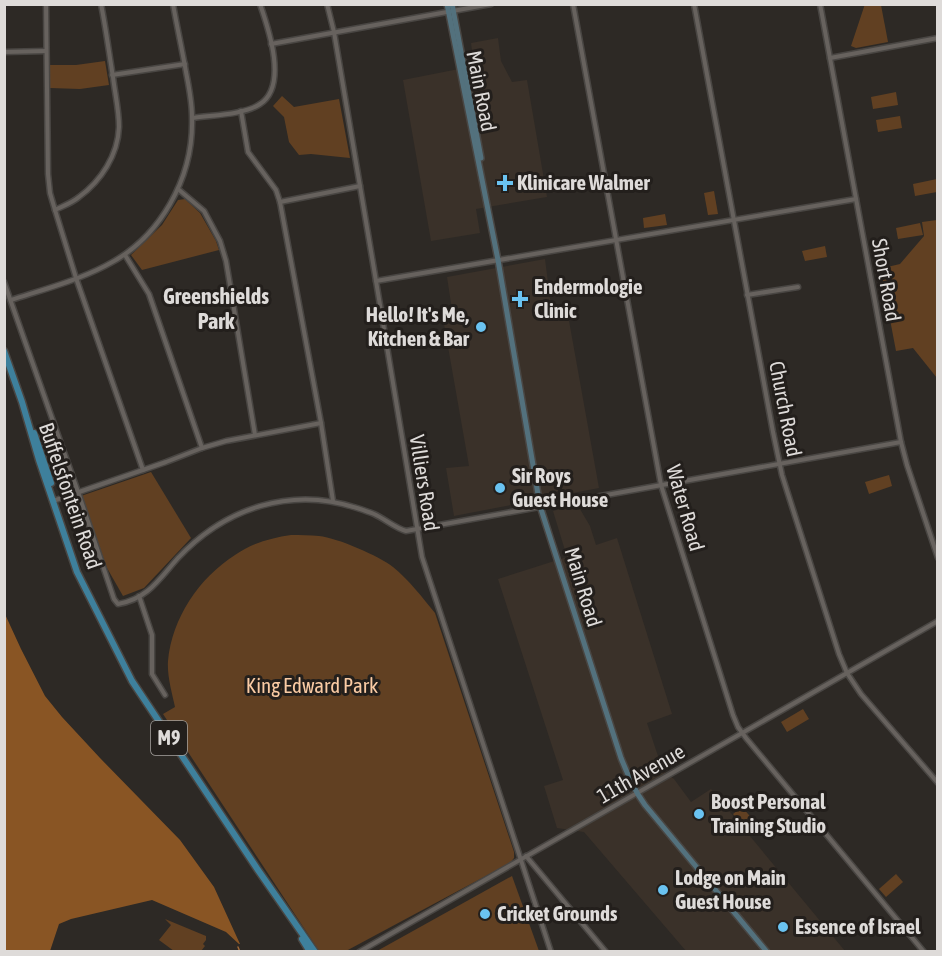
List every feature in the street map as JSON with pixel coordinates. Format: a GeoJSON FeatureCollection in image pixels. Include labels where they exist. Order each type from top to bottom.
{"type":"FeatureCollection","features":[{"type":"Feature","properties":{"kind":"main road","name":"Main Road"},"geometry":{"type":"LineString","coordinates":[[447,4],[451,9],[477,134],[540,506],[618,747],[636,794],[767,951]]}},
{"type":"Feature","properties":{"kind":"main road","name":"Buffelsfontein Road"},"geometry":{"type":"LineString","coordinates":[[4,351],[28,413],[77,572],[136,688],[315,951]]}},
{"type":"Feature","properties":{"kind":"main road","name":"Buffelsfontein Road"},"geometry":{"type":"LineString","coordinates":[[258,870],[261,879],[310,951]]}},
{"type":"Feature","properties":{"kind":"street"},"geometry":{"type":"LineString","coordinates":[[46,4],[50,193],[76,278],[143,470]]}},
{"type":"Feature","properties":{"kind":"street"},"geometry":{"type":"LineString","coordinates":[[55,210],[78,198],[92,186],[111,160],[116,144],[119,129],[118,110],[101,4]]}},
{"type":"Feature","properties":{"kind":"street"},"geometry":{"type":"LineString","coordinates":[[11,300],[104,267],[125,255],[157,223],[178,189],[190,148],[192,118],[173,4]]}},
{"type":"Feature","properties":{"kind":"street"},"geometry":{"type":"LineString","coordinates":[[192,118],[241,111],[261,104],[273,88],[275,70],[271,44],[260,4]]}},
{"type":"Feature","properties":{"kind":"street","name":"Villiers Road"},"geometry":{"type":"LineString","coordinates":[[327,4],[334,32],[425,570],[551,951]]}},
{"type":"Feature","properties":{"kind":"street"},"geometry":{"type":"LineString","coordinates":[[271,44],[451,9],[491,4]]}},
{"type":"Feature","properties":{"kind":"street","name":"Water Road"},"geometry":{"type":"LineString","coordinates":[[573,4],[661,485],[733,715],[742,733],[924,951]]}},
{"type":"Feature","properties":{"kind":"street","name":"Church Road"},"geometry":{"type":"LineString","coordinates":[[694,4],[773,432],[788,492],[847,673],[871,706],[938,783]]}},
{"type":"Feature","properties":{"kind":"street","name":"Short Road"},"geometry":{"type":"LineString","coordinates":[[820,4],[901,442],[938,558]]}},
{"type":"Feature","properties":{"kind":"street"},"geometry":{"type":"LineString","coordinates":[[830,58],[938,38]]}},
{"type":"Feature","properties":{"kind":"street"},"geometry":{"type":"LineString","coordinates":[[4,52],[46,51]]}},
{"type":"Feature","properties":{"kind":"street"},"geometry":{"type":"LineString","coordinates":[[112,75],[184,64]]}},
{"type":"Feature","properties":{"kind":"street"},"geometry":{"type":"LineString","coordinates":[[241,111],[248,152],[276,191],[280,202],[333,501]]}},
{"type":"Feature","properties":{"kind":"street"},"geometry":{"type":"LineString","coordinates":[[280,202],[360,186]]}},
{"type":"Feature","properties":{"kind":"street"},"geometry":{"type":"LineString","coordinates":[[178,189],[204,212],[220,241],[226,261],[255,435]]}},
{"type":"Feature","properties":{"kind":"street"},"geometry":{"type":"LineString","coordinates":[[376,280],[856,199]]}},
{"type":"Feature","properties":{"kind":"street"},"geometry":{"type":"LineString","coordinates":[[125,255],[149,294],[202,448]]}},
{"type":"Feature","properties":{"kind":"street"},"geometry":{"type":"LineString","coordinates":[[4,282],[114,599],[118,604],[147,592],[195,541],[212,528],[257,506],[279,502],[333,501],[374,514],[404,531],[901,442]]}},
{"type":"Feature","properties":{"kind":"street"},"geometry":{"type":"LineString","coordinates":[[747,295],[798,287]]}},
{"type":"Feature","properties":{"kind":"street"},"geometry":{"type":"LineString","coordinates":[[55,501],[202,448],[226,441],[321,423]]}},
{"type":"Feature","properties":{"kind":"street"},"geometry":{"type":"LineString","coordinates":[[139,596],[152,635],[152,674],[165,695]]}},
{"type":"Feature","properties":{"kind":"street","name":"11th Avenue"},"geometry":{"type":"LineString","coordinates":[[359,951],[938,621]]}},
{"type":"Feature","properties":{"kind":"street"},"geometry":{"type":"LineString","coordinates":[[526,856],[606,951]]}},
{"type":"Feature","properties":{"kind":"shaded area"},"geometry":{"type":"Polygon","coordinates":[[[498,38],[501,61],[512,82],[527,80],[547,197],[476,209],[480,233],[431,241],[403,80],[474,66],[471,43],[498,38]]]}},
{"type":"Feature","properties":{"kind":"shaded area"},"geometry":{"type":"Polygon","coordinates":[[[545,259],[551,306],[566,304],[599,488],[454,516],[446,468],[469,466],[444,324],[454,323],[447,277],[545,259]]]}},
{"type":"Feature","properties":{"kind":"shaded area"},"geometry":{"type":"Polygon","coordinates":[[[577,504],[590,526],[596,545],[617,538],[672,714],[647,723],[663,771],[674,779],[691,802],[711,789],[845,951],[686,951],[584,832],[557,828],[544,786],[563,780],[498,579],[567,557],[553,511],[577,504]]]}},
{"type":"Feature","properties":{"kind":"shaded area"},"geometry":{"type":"Polygon","coordinates":[[[4,612],[45,696],[100,758],[180,840],[214,887],[240,944],[226,932],[152,900],[71,919],[59,924],[50,951],[5,951],[4,612]]]}},
{"type":"Feature","properties":{"kind":"green space"},"geometry":{"type":"Polygon","coordinates":[[[865,4],[881,5],[888,42],[856,48],[851,46],[865,4]]]}},
{"type":"Feature","properties":{"kind":"green space"},"geometry":{"type":"Polygon","coordinates":[[[105,61],[109,85],[80,89],[50,88],[50,65],[76,65],[105,61]]]}},
{"type":"Feature","properties":{"kind":"green space"},"geometry":{"type":"Polygon","coordinates":[[[896,92],[898,105],[873,109],[871,97],[896,92]]]}},
{"type":"Feature","properties":{"kind":"green space"},"geometry":{"type":"Polygon","coordinates":[[[282,96],[294,107],[339,99],[350,158],[299,155],[289,142],[284,117],[273,106],[282,96]]]}},
{"type":"Feature","properties":{"kind":"green space"},"geometry":{"type":"Polygon","coordinates":[[[900,116],[902,128],[878,132],[876,120],[900,116]]]}},
{"type":"Feature","properties":{"kind":"green space"},"geometry":{"type":"Polygon","coordinates":[[[937,179],[937,192],[915,196],[913,184],[937,179]]]}},
{"type":"Feature","properties":{"kind":"green space"},"geometry":{"type":"Polygon","coordinates":[[[714,191],[718,214],[708,215],[704,193],[714,191]]]}},
{"type":"Feature","properties":{"kind":"green space"},"geometry":{"type":"Polygon","coordinates":[[[185,199],[200,213],[219,250],[142,270],[131,255],[162,225],[178,200],[185,199]]]}},
{"type":"Feature","properties":{"kind":"green space"},"geometry":{"type":"Polygon","coordinates":[[[665,214],[667,225],[644,228],[643,218],[665,214]]]}},
{"type":"Feature","properties":{"kind":"green space"},"geometry":{"type":"Polygon","coordinates":[[[938,220],[937,378],[913,348],[896,351],[881,272],[883,268],[900,264],[924,236],[922,222],[938,220]]]}},
{"type":"Feature","properties":{"kind":"green space"},"geometry":{"type":"Polygon","coordinates":[[[920,223],[923,235],[898,239],[896,228],[920,223]]]}},
{"type":"Feature","properties":{"kind":"green space"},"geometry":{"type":"Polygon","coordinates":[[[825,246],[827,257],[805,261],[802,251],[825,246]]]}},
{"type":"Feature","properties":{"kind":"green space"},"geometry":{"type":"Polygon","coordinates":[[[151,472],[191,538],[144,588],[123,596],[107,568],[81,496],[151,472]]]}},
{"type":"Feature","properties":{"kind":"green space"},"geometry":{"type":"Polygon","coordinates":[[[889,475],[892,486],[869,494],[865,482],[889,475]]]}},
{"type":"Feature","properties":{"kind":"green space","name":"King Edward Park"},"geometry":{"type":"Polygon","coordinates":[[[291,535],[327,537],[378,558],[404,577],[435,613],[514,852],[514,858],[510,863],[346,951],[319,951],[163,714],[175,707],[168,661],[175,630],[181,615],[199,587],[222,564],[248,547],[291,535]]]}},
{"type":"Feature","properties":{"kind":"green space"},"geometry":{"type":"Polygon","coordinates":[[[803,709],[809,719],[787,732],[781,722],[803,709]]]}},
{"type":"Feature","properties":{"kind":"green space"},"geometry":{"type":"Polygon","coordinates":[[[742,807],[755,822],[746,830],[733,814],[742,807]]]}},
{"type":"Feature","properties":{"kind":"green space"},"geometry":{"type":"Polygon","coordinates":[[[896,874],[903,882],[886,897],[879,889],[896,874]]]}},
{"type":"Feature","properties":{"kind":"green space","name":"Cricket Grounds"},"geometry":{"type":"Polygon","coordinates":[[[512,876],[539,951],[377,951],[512,876]]]}},
{"type":"Feature","properties":{"kind":"green space"},"geometry":{"type":"Polygon","coordinates":[[[165,919],[206,936],[203,944],[205,946],[201,951],[174,951],[159,940],[171,925],[165,919]]]}},
{"type":"Feature","properties":{"kind":"waterway"},"geometry":{"type":"LineString","coordinates":[[238,947],[240,952]]}},
{"type":"Feature","properties":{"kind":"place","name":"Klinicare Walmer"},"geometry":{"type":"Point","coordinates":[505,183]}},
{"type":"Feature","properties":{"kind":"place","name":"Endermologie Clinic"},"geometry":{"type":"Point","coordinates":[520,299]}},
{"type":"Feature","properties":{"kind":"place","name":"Hello! It's Me, Kitchen & Bar"},"geometry":{"type":"Point","coordinates":[481,327]}},
{"type":"Feature","properties":{"kind":"place","name":"Sir Roys Guest House"},"geometry":{"type":"Point","coordinates":[500,488]}},
{"type":"Feature","properties":{"kind":"place","name":"Boost Personal Training Studio"},"geometry":{"type":"Point","coordinates":[699,814]}},
{"type":"Feature","properties":{"kind":"place","name":"Lodge on Main Guest House"},"geometry":{"type":"Point","coordinates":[663,890]}},
{"type":"Feature","properties":{"kind":"place","name":"Cricket Grounds"},"geometry":{"type":"Point","coordinates":[485,914]}},
{"type":"Feature","properties":{"kind":"place","name":"Essence of Israel"},"geometry":{"type":"Point","coordinates":[783,927]}},
{"type":"Feature","properties":{"kind":"district","name":"Greenshields Park"},"geometry":{"type":"Point","coordinates":[216,308]}}]}
